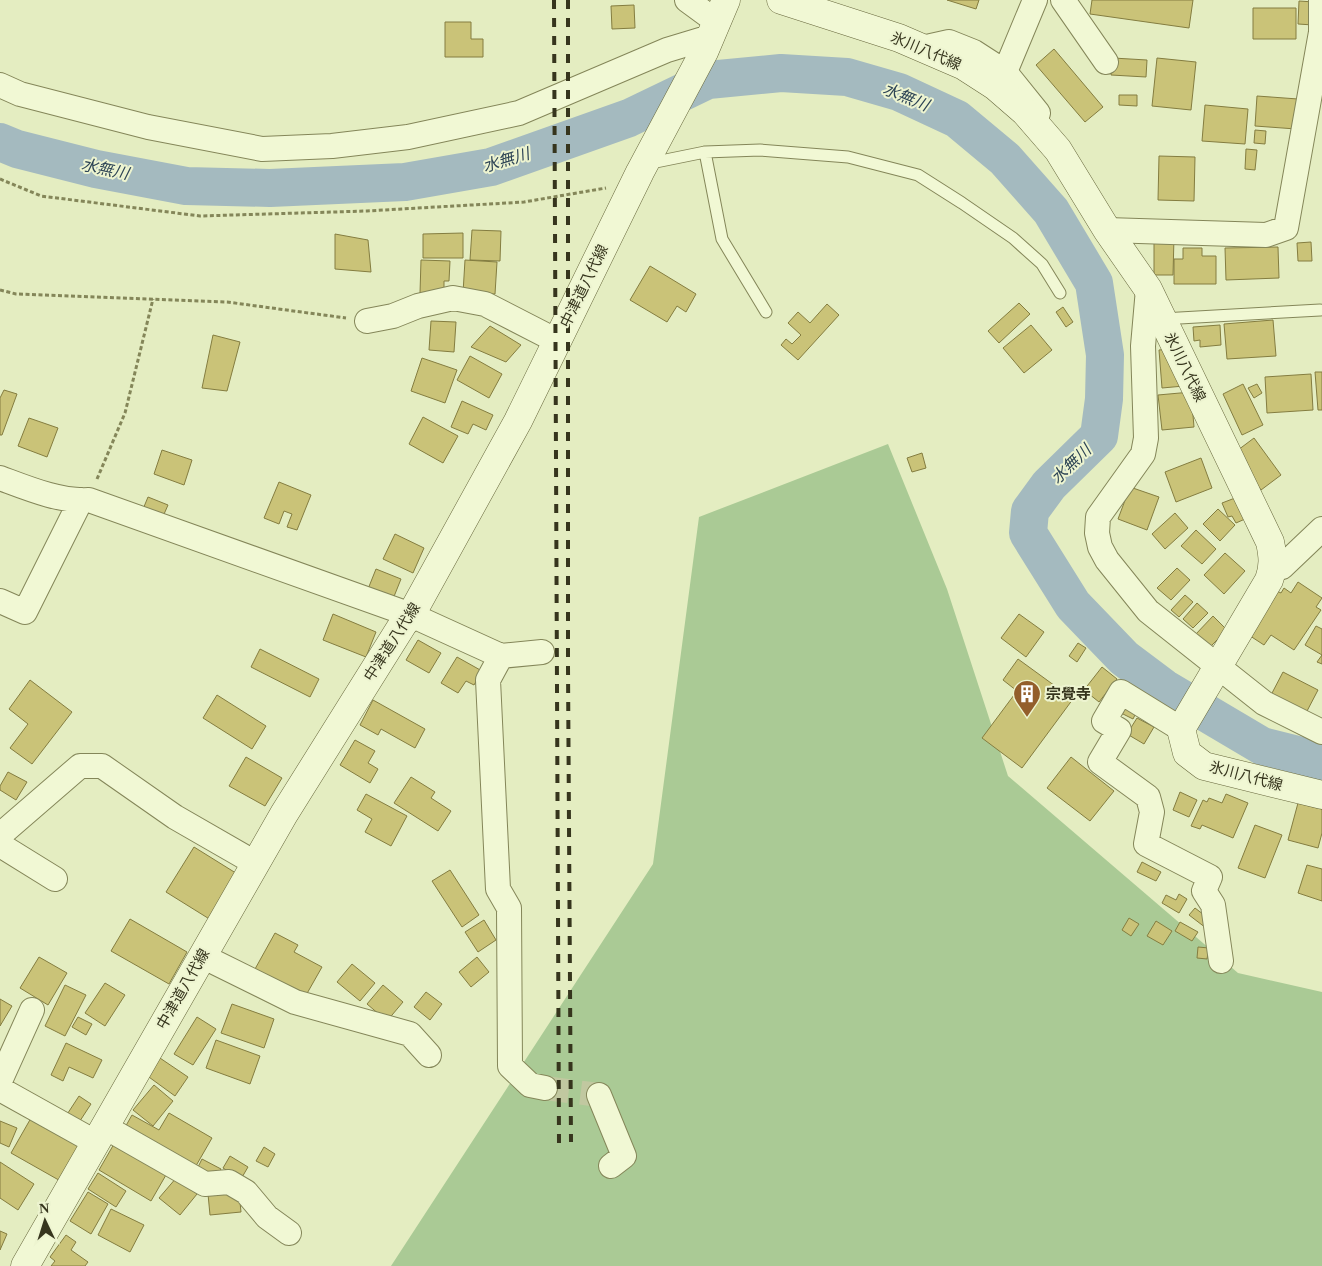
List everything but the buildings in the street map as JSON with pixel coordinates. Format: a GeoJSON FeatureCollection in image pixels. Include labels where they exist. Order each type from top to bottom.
{"type":"FeatureCollection","features":[{"type":"Feature","properties":{"kind":"main road","name":"氷川八代線"},"geometry":{"type":"LineString","coordinates":[[781,0],[899,38],[964,66],[995,86],[1025,112],[1058,150],[1107,230],[1148,289],[1270,542],[1273,555],[1273,569]]}},
{"type":"Feature","properties":{"kind":"main road","name":"中津道八代線"},"geometry":{"type":"LineString","coordinates":[[25,1266],[284,814],[403,624],[411,615],[518,421],[642,168],[714,28]]}},
{"type":"Feature","properties":{"kind":"main road"},"geometry":{"type":"LineString","coordinates":[[1183,724],[1269,580],[1273,569]]}},
{"type":"Feature","properties":{"kind":"main road","name":"氷川八代線"},"geometry":{"type":"LineString","coordinates":[[1183,724],[1187,754],[1204,766],[1322,795]]}},
{"type":"Feature","properties":{"kind":"street"},"geometry":{"type":"LineString","coordinates":[[0,85],[20,94],[148,127],[262,149],[332,146],[408,137],[519,113],[714,28],[687,0]]}},
{"type":"Feature","properties":{"kind":"street"},"geometry":{"type":"LineString","coordinates":[[1005,72],[1035,0]]}},
{"type":"Feature","properties":{"kind":"street"},"geometry":{"type":"LineString","coordinates":[[1063,0],[1106,62]]}},
{"type":"Feature","properties":{"kind":"street"},"geometry":{"type":"LineString","coordinates":[[1107,230],[1266,235],[1286,228],[1321,32],[1321,0]]}},
{"type":"Feature","properties":{"kind":"street"},"geometry":{"type":"LineString","coordinates":[[922,48],[948,42],[974,52],[1005,72],[1037,112],[1058,150]]}},
{"type":"Feature","properties":{"kind":"street"},"geometry":{"type":"LineString","coordinates":[[1148,289],[1143,346],[1146,438],[1143,454],[1098,517],[1097,533],[1100,547],[1107,560],[1148,611],[1216,669],[1264,703],[1322,732]]}},
{"type":"Feature","properties":{"kind":"street"},"geometry":{"type":"LineString","coordinates":[[366,321],[393,316],[418,306],[453,298],[485,304],[557,341]]}},
{"type":"Feature","properties":{"kind":"street"},"geometry":{"type":"LineString","coordinates":[[0,478],[38,492],[85,500],[411,615],[501,656],[542,652]]}},
{"type":"Feature","properties":{"kind":"street"},"geometry":{"type":"LineString","coordinates":[[0,601],[25,612],[85,500]]}},
{"type":"Feature","properties":{"kind":"street"},"geometry":{"type":"LineString","coordinates":[[1273,569],[1282,567],[1322,529]]}},
{"type":"Feature","properties":{"kind":"street"},"geometry":{"type":"LineString","coordinates":[[501,656],[488,680],[498,889],[509,908],[510,1066],[530,1086],[545,1088]]}},
{"type":"Feature","properties":{"kind":"street"},"geometry":{"type":"LineString","coordinates":[[1183,724],[1120,692],[1104,721],[1119,730],[1100,762],[1148,797],[1152,812],[1146,844],[1210,877],[1204,891],[1213,904],[1221,961]]}},
{"type":"Feature","properties":{"kind":"street"},"geometry":{"type":"LineString","coordinates":[[0,833],[6,830],[80,766],[102,766],[175,817],[255,863]]}},
{"type":"Feature","properties":{"kind":"street"},"geometry":{"type":"LineString","coordinates":[[0,845],[55,879]]}},
{"type":"Feature","properties":{"kind":"street"},"geometry":{"type":"LineString","coordinates":[[202,956],[295,1002],[410,1034],[429,1055]]}},
{"type":"Feature","properties":{"kind":"street"},"geometry":{"type":"LineString","coordinates":[[0,1081],[32,1010]]}},
{"type":"Feature","properties":{"kind":"street"},"geometry":{"type":"LineString","coordinates":[[0,1089],[205,1184],[229,1182],[246,1192],[267,1217],[289,1233]]}},
{"type":"Feature","properties":{"kind":"street"},"geometry":{"type":"LineString","coordinates":[[599,1095],[624,1156],[610,1166]]}},
{"type":"Feature","properties":{"kind":"lane"},"geometry":{"type":"LineString","coordinates":[[642,168],[706,152],[760,150],[848,157],[918,175],[1013,238],[1042,264],[1060,293]]}},
{"type":"Feature","properties":{"kind":"lane"},"geometry":{"type":"LineString","coordinates":[[706,152],[722,239],[766,312]]}},
{"type":"Feature","properties":{"kind":"lane"},"geometry":{"type":"LineString","coordinates":[[1162,319],[1320,310]]}},
{"type":"Feature","properties":{"kind":"path"},"geometry":{"type":"LineString","coordinates":[[0,179],[41,196],[200,216],[368,211],[524,202],[603,190],[642,168]]}},
{"type":"Feature","properties":{"kind":"path"},"geometry":{"type":"LineString","coordinates":[[0,290],[16,294],[227,302],[366,321]]}},
{"type":"Feature","properties":{"kind":"path"},"geometry":{"type":"LineString","coordinates":[[85,500],[125,413],[153,299]]}},
{"type":"Feature","properties":{"kind":"green space"},"geometry":{"type":"Polygon","coordinates":[[[888,444],[947,589],[1008,776],[1238,973],[1322,992],[1322,1266],[391,1266],[653,864],[699,517],[888,444]]]}},
{"type":"Feature","properties":{"kind":"waterway","name":"水無川"},"geometry":{"type":"LineString","coordinates":[[0,142],[17,149],[96,169],[186,186],[270,188],[405,182],[491,167],[629,118],[708,80],[781,73],[847,77],[899,92],[957,119],[1005,159],[1051,211],[1094,283],[1105,355],[1104,399],[1099,436],[1049,485],[1030,511],[1028,533],[1073,605],[1124,658],[1164,688],[1262,746],[1322,761]]}},
{"type":"Feature","properties":{"kind":"tunnel"},"geometry":{"type":"LineString","coordinates":[[545,1088],[599,1095]]}},
{"type":"Feature","properties":{"kind":"railway"},"geometry":{"type":"LineString","coordinates":[[554,0],[559,1143]]}},
{"type":"Feature","properties":{"kind":"railway"},"geometry":{"type":"LineString","coordinates":[[568,0],[568,667],[571,1142]]}},
{"type":"Feature","properties":{"kind":"place","name":"宗覺寺"},"geometry":{"type":"Point","coordinates":[1027,718]}}]}
